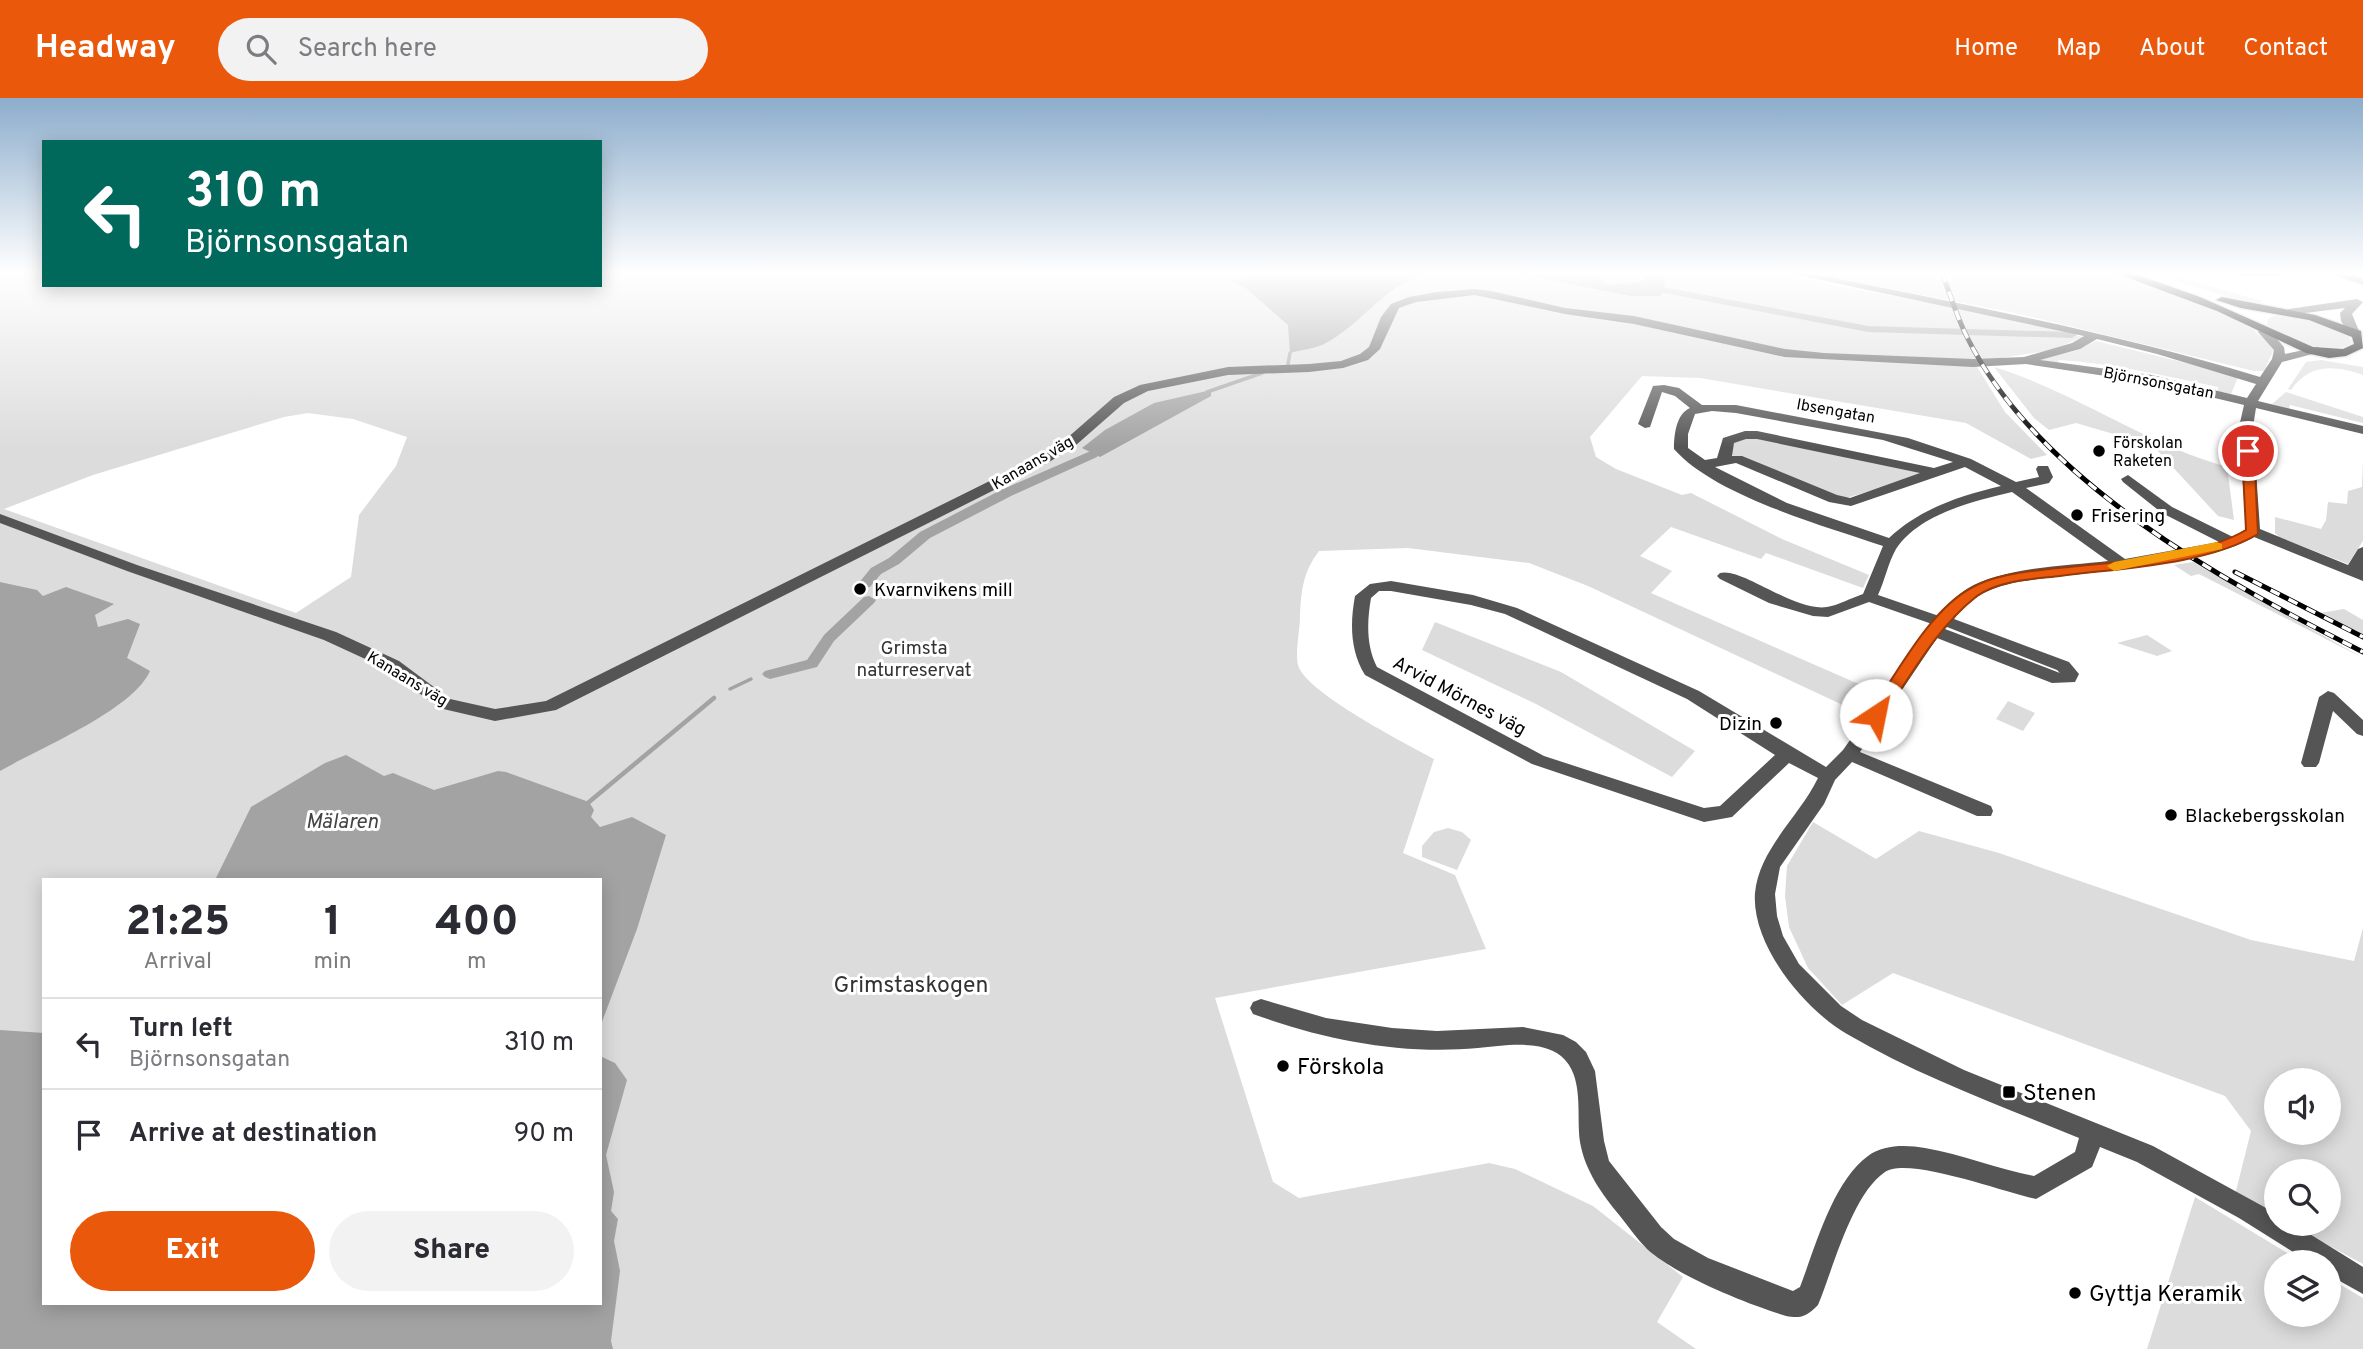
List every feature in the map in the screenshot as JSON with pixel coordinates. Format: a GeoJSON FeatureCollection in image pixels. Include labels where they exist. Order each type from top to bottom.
{"type":"FeatureCollection","features":[{"type":"Feature","properties":{"kind":"main road"},"geometry":{"type":"LineString","coordinates":[[2264,331],[2288,344],[2363,357]]}},
{"type":"Feature","properties":{"kind":"main road"},"geometry":{"type":"LineString","coordinates":[[2337,352],[2360,345],[2357,334]]}},
{"type":"Feature","properties":{"kind":"street","name":"Kanaans väg"},"geometry":{"type":"LineString","coordinates":[[0,518],[145,573],[330,636],[393,665],[445,704],[495,715],[550,706],[1041,461],[1071,442],[1119,400],[1144,388],[1228,371],[1343,364],[1364,357],[1374,349],[1381,331]]}},
{"type":"Feature","properties":{"kind":"street","name":"Kanaans väg"},"geometry":{"type":"LineString","coordinates":[[1688,331],[1800,355],[1973,363],[2025,361],[2076,346],[2095,335]]}},
{"type":"Feature","properties":{"kind":"street"},"geometry":{"type":"LineString","coordinates":[[2077,331],[2161,351],[2263,382]]}},
{"type":"Feature","properties":{"kind":"street"},"geometry":{"type":"LineString","coordinates":[[2253,531],[2246,427],[2251,401],[2278,359],[2280,350],[2262,331]]}},
{"type":"Feature","properties":{"kind":"street"},"geometry":{"type":"LineString","coordinates":[[2278,359],[2318,351]]}},
{"type":"Feature","properties":{"kind":"street","name":"Björnsonsgatan"},"geometry":{"type":"LineString","coordinates":[[2025,361],[2038,366],[2152,379],[2363,430]]}},
{"type":"Feature","properties":{"kind":"street"},"geometry":{"type":"LineString","coordinates":[[1645,424],[1657,389],[1670,387],[1681,392],[1698,408],[1689,412],[1681,434],[1681,449],[1702,465],[1759,497],[1892,544]]}},
{"type":"Feature","properties":{"kind":"street","name":"Ibsengatan"},"geometry":{"type":"LineString","coordinates":[[1698,408],[1735,410],[1908,441],[1965,462],[2041,504],[2123,565]]}},
{"type":"Feature","properties":{"kind":"street"},"geometry":{"type":"LineString","coordinates":[[1724,459],[1728,441],[1745,435],[1757,435],[1938,473]]}},
{"type":"Feature","properties":{"kind":"street"},"geometry":{"type":"LineString","coordinates":[[1702,465],[1724,459],[1737,459],[1834,499],[1851,502],[1965,462]]}},
{"type":"Feature","properties":{"kind":"street"},"geometry":{"type":"LineString","coordinates":[[1869,597],[1892,544],[1905,531],[1930,515],[2013,487],[2044,480],[2046,477],[2043,469]]}},
{"type":"Feature","properties":{"kind":"street"},"geometry":{"type":"LineString","coordinates":[[2128,479],[2167,510],[2233,543]]}},
{"type":"Feature","properties":{"kind":"street"},"geometry":{"type":"LineString","coordinates":[[2253,531],[2233,543],[2123,565],[2029,576],[1995,583],[1975,591],[1960,602],[1849,754],[1828,776],[1817,799],[1770,865],[1765,894],[1767,916],[1773,937],[1791,970],[1833,1012],[1854,1027],[1956,1077],[2145,1154],[2248,1210],[2363,1281]]}},
{"type":"Feature","properties":{"kind":"street"},"geometry":{"type":"LineString","coordinates":[[2253,531],[2358,574],[2363,552]]}},
{"type":"Feature","properties":{"kind":"street"},"geometry":{"type":"LineString","coordinates":[[1725,576],[1775,600],[1813,611],[1828,612],[1869,597],[1941,625],[2063,666],[2071,674],[2069,678],[2058,679],[1941,625]]}},
{"type":"Feature","properties":{"kind":"street","name":"Arvid Mörnes väg"},"geometry":{"type":"LineString","coordinates":[[1787,754],[1725,812],[1716,815],[1704,815],[1538,760],[1371,671],[1363,659],[1360,608],[1363,596],[1375,587],[1391,586],[1473,600],[1511,611],[1693,695],[1787,754],[1828,776]]}},
{"type":"Feature","properties":{"kind":"street"},"geometry":{"type":"LineString","coordinates":[[2310,763],[2328,697],[2363,730]]}},
{"type":"Feature","properties":{"kind":"street"},"geometry":{"type":"LineString","coordinates":[[1849,754],[1984,811]]}},
{"type":"Feature","properties":{"kind":"street"},"geometry":{"type":"LineString","coordinates":[[1261,1009],[1329,1030],[1439,1041],[1518,1037],[1550,1041],[1568,1049],[1580,1062],[1587,1083],[1593,1151],[1602,1176],[1658,1241],[1714,1275],[1786,1304],[1800,1304],[1809,1296],[1847,1203],[1866,1174],[1879,1161],[1909,1156],[2007,1183],[2036,1188],[2084,1159],[2093,1133]]}},
{"type":"Feature","properties":{"kind":"green space","name":"Grimstaskogen"},"geometry":{"type":"Polygon","coordinates":[[[0,331],[2063,331],[2082,337],[2053,350],[1974,362],[2005,412],[2047,455],[2031,459],[1966,423],[1700,378],[1642,376],[1590,437],[1596,457],[1616,469],[1682,495],[1691,493],[1782,539],[1869,575],[1863,588],[1766,553],[1761,559],[1671,527],[1640,556],[1672,571],[1651,593],[1877,692],[1862,714],[1588,586],[1529,563],[1408,548],[1319,551],[1306,574],[1301,598],[1298,665],[1305,676],[1337,703],[1434,759],[1403,853],[1455,875],[1486,949],[1215,998],[1273,1182],[1299,1198],[1489,1163],[1515,1169],[1593,1206],[1683,1277],[1657,1322],[1696,1349],[134,1349],[0,1318],[0,331]],[[308,413],[284,417],[93,475],[4,509],[296,613],[351,577],[359,515],[396,466],[407,437],[353,419],[308,413]]]}},
{"type":"Feature","properties":{"kind":"green space"},"geometry":{"type":"Polygon","coordinates":[[[2091,331],[2255,331],[2275,347],[2264,371],[2254,371],[2091,331]]]}},
{"type":"Feature","properties":{"kind":"green space"},"geometry":{"type":"Polygon","coordinates":[[[2274,331],[2344,331],[2352,343],[2344,347],[2320,347],[2274,331]]]}},
{"type":"Feature","properties":{"kind":"green space"},"geometry":{"type":"Polygon","coordinates":[[[2096,341],[2238,377],[2231,394],[2218,391],[2218,387],[2118,367],[2058,360],[2060,366],[2034,360],[2075,351],[2096,341]]]}},
{"type":"Feature","properties":{"kind":"green space"},"geometry":{"type":"Polygon","coordinates":[[[2321,360],[2363,367],[2363,375],[2342,369],[2323,369],[2306,375],[2291,390],[2288,389],[2306,362],[2321,360]]]}},
{"type":"Feature","properties":{"kind":"green space"},"geometry":{"type":"Polygon","coordinates":[[[1994,367],[2053,390],[2167,445],[2227,467],[2234,520],[2218,516],[2156,449],[2076,423],[2049,430],[2034,418],[1994,367]]]}},
{"type":"Feature","properties":{"kind":"green space"},"geometry":{"type":"Polygon","coordinates":[[[2286,392],[2363,417],[2363,423],[2290,405],[2289,409],[2272,404],[2286,392]]]}},
{"type":"Feature","properties":{"kind":"green space"},"geometry":{"type":"Polygon","coordinates":[[[1758,436],[1923,472],[1926,475],[1846,498],[1729,454],[1732,442],[1758,436]]]}},
{"type":"Feature","properties":{"kind":"green space"},"geometry":{"type":"Polygon","coordinates":[[[2363,460],[2363,541],[2348,564],[2279,537],[2275,533],[2275,517],[2321,529],[2326,520],[2328,502],[2347,504],[2348,491],[2362,487],[2363,460]]]}},
{"type":"Feature","properties":{"kind":"green space"},"geometry":{"type":"Polygon","coordinates":[[[2193,562],[2363,658],[2199,574],[2191,576],[2174,565],[2193,562]]]}},
{"type":"Feature","properties":{"kind":"green space"},"geometry":{"type":"Polygon","coordinates":[[[2344,609],[2363,620],[2363,634],[2320,613],[2344,609]]]}},
{"type":"Feature","properties":{"kind":"green space"},"geometry":{"type":"Polygon","coordinates":[[[1435,622],[1561,672],[1695,751],[1672,777],[1536,704],[1422,650],[1435,622]]]}},
{"type":"Feature","properties":{"kind":"green space"},"geometry":{"type":"Polygon","coordinates":[[[2147,635],[2172,651],[2157,656],[2117,643],[2147,635]]]}},
{"type":"Feature","properties":{"kind":"green space"},"geometry":{"type":"Polygon","coordinates":[[[2008,701],[2035,713],[2023,731],[1996,719],[2008,701]]]}},
{"type":"Feature","properties":{"kind":"green space"},"geometry":{"type":"Polygon","coordinates":[[[1813,822],[1876,859],[1919,831],[1999,853],[2251,940],[2354,961],[2363,928],[2363,1264],[2311,1236],[2341,1236],[2341,1159],[2264,1159],[2264,1210],[2235,1195],[2251,1131],[2225,1096],[1893,973],[1842,1005],[1808,968],[1789,927],[1785,896],[1787,866],[1813,822]]]}},
{"type":"Feature","properties":{"kind":"green space"},"geometry":{"type":"Polygon","coordinates":[[[1448,828],[1462,832],[1471,840],[1457,870],[1422,857],[1422,846],[1434,832],[1448,828]]]}},
{"type":"Feature","properties":{"kind":"green space"},"geometry":{"type":"Polygon","coordinates":[[[2195,1197],[2282,1250],[2264,1250],[2264,1327],[2341,1327],[2341,1285],[2363,1298],[2363,1349],[2147,1349],[2195,1197]]]}},
{"type":"Feature","properties":{"kind":"water"},"geometry":{"type":"Polygon","coordinates":[[[1288,331],[1343,331],[1322,345],[1290,353],[1288,331]]]}},
{"type":"Feature","properties":{"kind":"water"},"geometry":{"type":"Polygon","coordinates":[[[1211,390],[1211,396],[1100,457],[1082,448],[1105,430],[1154,403],[1211,390]]]}},
{"type":"Feature","properties":{"kind":"water"},"geometry":{"type":"Polygon","coordinates":[[[0,582],[37,590],[43,596],[66,587],[114,604],[95,615],[98,627],[128,619],[140,624],[127,658],[150,671],[140,686],[105,714],[0,771],[0,582]]]}},
{"type":"Feature","properties":{"kind":"water","name":"Mälaren"},"geometry":{"type":"Polygon","coordinates":[[[346,755],[384,776],[393,773],[434,790],[498,771],[506,772],[589,802],[594,810],[591,817],[600,827],[632,817],[666,835],[637,929],[602,1022],[602,878],[216,878],[251,807],[325,763],[346,755]]]}},
{"type":"Feature","properties":{"kind":"water"},"geometry":{"type":"Polygon","coordinates":[[[0,1030],[42,1033],[42,1305],[602,1305],[602,1057],[615,1063],[627,1080],[606,1155],[614,1192],[611,1211],[618,1219],[614,1241],[620,1271],[611,1341],[613,1349],[0,1349],[0,1030]]]}},
{"type":"Feature","properties":{"kind":"waterway"},"geometry":{"type":"LineString","coordinates":[[1949,331],[2072,335]]}},
{"type":"Feature","properties":{"kind":"waterway"},"geometry":{"type":"LineString","coordinates":[[1287,370],[1290,353]]}},
{"type":"Feature","properties":{"kind":"waterway"},"geometry":{"type":"LineString","coordinates":[[1207,392],[1262,373]]}},
{"type":"Feature","properties":{"kind":"waterway"},"geometry":{"type":"LineString","coordinates":[[865,584],[876,571],[894,561],[925,535],[1006,493],[1093,454]]}},
{"type":"Feature","properties":{"kind":"waterway"},"geometry":{"type":"LineString","coordinates":[[770,674],[812,664],[829,638],[869,600]]}},
{"type":"Feature","properties":{"kind":"waterway"},"geometry":{"type":"LineString","coordinates":[[730,689],[751,679]]}},
{"type":"Feature","properties":{"kind":"waterway"},"geometry":{"type":"LineString","coordinates":[[589,802],[714,698]]}},
{"type":"Feature","properties":{"kind":"railway"},"geometry":{"type":"LineString","coordinates":[[1965,331],[1999,389],[2040,438],[2087,482],[2140,523],[2196,560],[2253,594],[2363,652]]}},
{"type":"Feature","properties":{"kind":"railway"},"geometry":{"type":"LineString","coordinates":[[2235,572],[2363,637]]}},
{"type":"Feature","properties":{"kind":"slow traffic"},"geometry":{"type":"LineString","coordinates":[[2114,566],[2137,564],[2217,547]]}},
{"type":"Feature","properties":{"kind":"place","name":"Förskolan Raketen"},"geometry":{"type":"Point","coordinates":[2099,451]}},
{"type":"Feature","properties":{"kind":"place","name":"Frisering"},"geometry":{"type":"Point","coordinates":[2077,515]}},
{"type":"Feature","properties":{"kind":"place","name":"Kvarnvikens mill"},"geometry":{"type":"Point","coordinates":[860,589]}},
{"type":"Feature","properties":{"kind":"place","name":"Dizin"},"geometry":{"type":"Point","coordinates":[1776,723]}},
{"type":"Feature","properties":{"kind":"place","name":"Blackebergsskolan"},"geometry":{"type":"Point","coordinates":[2171,815]}},
{"type":"Feature","properties":{"kind":"place","name":"Förskola"},"geometry":{"type":"Point","coordinates":[1283,1066]}},
{"type":"Feature","properties":{"kind":"place","name":"Stenen"},"geometry":{"type":"Point","coordinates":[2009,1092]}},
{"type":"Feature","properties":{"kind":"place","name":"Gyttja Keramik"},"geometry":{"type":"Point","coordinates":[2075,1293]}},
{"type":"Feature","properties":{"kind":"route"},"geometry":{"type":"LineString","coordinates":[[1876,715],[1931,635],[1944,623],[1949,613],[1975,591],[1995,583],[2029,576],[2137,564],[2233,543],[2244,538],[2253,531],[2248,451]]}},
{"type":"Feature","properties":{"kind":"park label","name":"Grimsta naturreservat"},"geometry":{"type":"Point","coordinates":[914,658]}}]}
